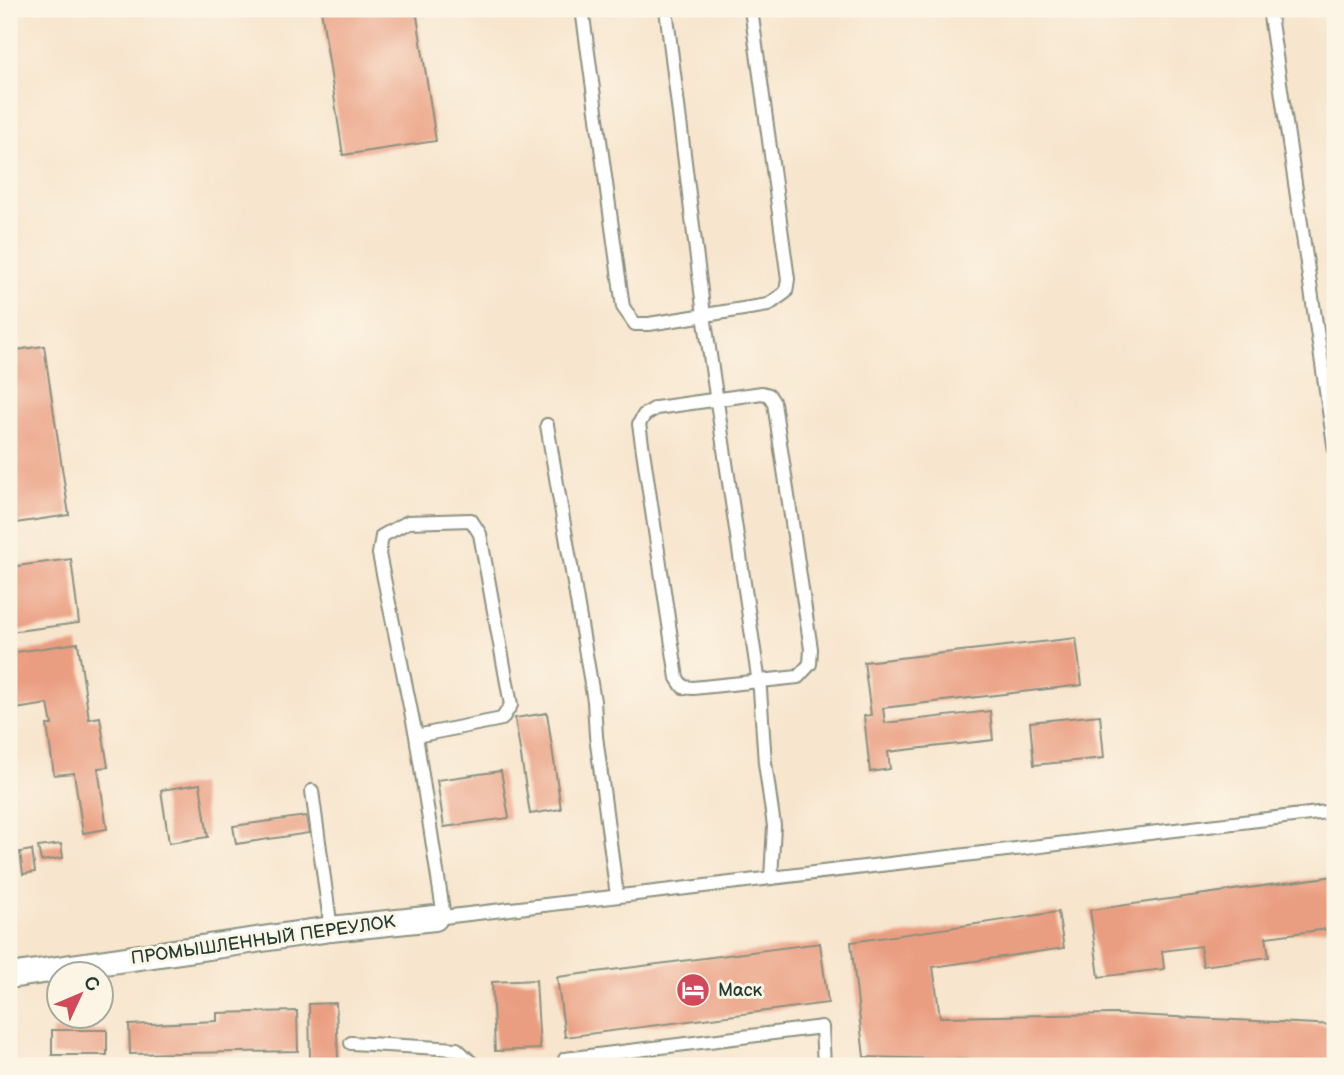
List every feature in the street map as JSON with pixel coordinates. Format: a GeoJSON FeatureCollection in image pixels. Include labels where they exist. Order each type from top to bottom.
{"type":"FeatureCollection","features":[{"type":"Feature","properties":{"kind":"street","name":"ПРОМЫШЛЕННЫЙ ПЕРЕУЛОК"},"geometry":{"type":"LineString","coordinates":[[9,976],[331,929],[439,917]]}},
{"type":"Feature","properties":{"kind":"lane"},"geometry":{"type":"LineString","coordinates":[[582,9],[623,307],[635,324],[768,305],[786,292],[788,279],[751,9]]}},
{"type":"Feature","properties":{"kind":"lane"},"geometry":{"type":"LineString","coordinates":[[666,9],[704,315],[759,681],[765,764],[774,826],[771,878]]}},
{"type":"Feature","properties":{"kind":"lane"},"geometry":{"type":"LineString","coordinates":[[1269,9],[1335,451]]}},
{"type":"Feature","properties":{"kind":"lane"},"geometry":{"type":"LineString","coordinates":[[762,393],[769,395],[774,403],[811,649],[810,664],[798,677],[759,681],[693,688],[683,687],[677,678],[639,433],[639,424],[644,415],[656,408],[762,393]]}},
{"type":"Feature","properties":{"kind":"lane"},"geometry":{"type":"LineString","coordinates":[[547,425],[594,701],[596,736],[617,896]]}},
{"type":"Feature","properties":{"kind":"lane"},"geometry":{"type":"LineString","coordinates":[[416,736],[502,719],[511,705],[480,534],[471,520],[408,522],[382,536],[379,554],[416,736],[439,917],[1335,811]]}},
{"type":"Feature","properties":{"kind":"lane"},"geometry":{"type":"LineString","coordinates":[[312,791],[331,929]]}},
{"type":"Feature","properties":{"kind":"lane"},"geometry":{"type":"LineString","coordinates":[[566,1066],[565,1059],[822,1027],[824,1066]]}},
{"type":"Feature","properties":{"kind":"lane"},"geometry":{"type":"LineString","coordinates":[[351,1043],[457,1048],[475,1066]]}},
{"type":"Feature","properties":{"kind":"building"},"geometry":{"type":"Polygon","coordinates":[[[321,9],[416,9],[436,141],[343,155],[321,9]]]}},
{"type":"Feature","properties":{"kind":"building"},"geometry":{"type":"Polygon","coordinates":[[[44,346],[69,515],[9,524],[9,351],[44,346]]]}},
{"type":"Feature","properties":{"kind":"building"},"geometry":{"type":"Polygon","coordinates":[[[71,559],[79,623],[9,632],[9,567],[71,559]]]}},
{"type":"Feature","properties":{"kind":"building"},"geometry":{"type":"Polygon","coordinates":[[[1076,638],[1082,685],[883,708],[885,723],[990,711],[993,740],[888,752],[890,769],[870,772],[864,716],[871,715],[864,662],[1076,638]]]}},
{"type":"Feature","properties":{"kind":"building"},"geometry":{"type":"Polygon","coordinates":[[[78,643],[89,719],[100,717],[108,767],[98,768],[107,829],[83,833],[74,773],[54,775],[47,725],[52,725],[48,704],[9,710],[9,653],[78,643]]]}},
{"type":"Feature","properties":{"kind":"building"},"geometry":{"type":"Polygon","coordinates":[[[547,713],[561,809],[530,814],[515,718],[547,713]]]}},
{"type":"Feature","properties":{"kind":"building"},"geometry":{"type":"Polygon","coordinates":[[[1100,715],[1104,758],[1034,765],[1030,722],[1100,715]]]}},
{"type":"Feature","properties":{"kind":"building"},"geometry":{"type":"Polygon","coordinates":[[[501,771],[509,818],[444,827],[437,780],[501,771]]]}},
{"type":"Feature","properties":{"kind":"building"},"geometry":{"type":"Polygon","coordinates":[[[200,784],[208,837],[169,843],[161,790],[200,784]]]}},
{"type":"Feature","properties":{"kind":"building"},"geometry":{"type":"Polygon","coordinates":[[[306,816],[309,833],[236,844],[233,826],[306,816]]]}},
{"type":"Feature","properties":{"kind":"building"},"geometry":{"type":"Polygon","coordinates":[[[61,844],[63,858],[41,861],[38,847],[61,844]]]}},
{"type":"Feature","properties":{"kind":"building"},"geometry":{"type":"Polygon","coordinates":[[[32,850],[35,872],[23,874],[20,852],[32,850]]]}},
{"type":"Feature","properties":{"kind":"building"},"geometry":{"type":"Polygon","coordinates":[[[1335,876],[1335,928],[1266,937],[1269,957],[1203,966],[1200,946],[1162,951],[1164,969],[1099,977],[1090,910],[1335,876]]]}},
{"type":"Feature","properties":{"kind":"building"},"geometry":{"type":"Polygon","coordinates":[[[1058,912],[1064,948],[933,967],[940,1017],[1115,1014],[1335,1025],[1335,1066],[1212,1066],[864,1057],[851,942],[1058,912]]]}},
{"type":"Feature","properties":{"kind":"building","name":"Маск"},"geometry":{"type":"Polygon","coordinates":[[[820,943],[828,1003],[565,1037],[557,977],[820,943]]]}},
{"type":"Feature","properties":{"kind":"building"},"geometry":{"type":"Polygon","coordinates":[[[536,980],[540,1049],[495,1051],[492,982],[536,980]]]}},
{"type":"Feature","properties":{"kind":"building"},"geometry":{"type":"Polygon","coordinates":[[[336,1003],[338,1059],[310,1059],[309,1004],[336,1003]]]}},
{"type":"Feature","properties":{"kind":"building"},"geometry":{"type":"Polygon","coordinates":[[[297,1011],[298,1051],[130,1054],[129,1025],[217,1021],[217,1013],[297,1011]]]}},
{"type":"Feature","properties":{"kind":"building"},"geometry":{"type":"Polygon","coordinates":[[[52,1030],[107,1030],[107,1055],[52,1055],[52,1030]]]}},
{"type":"Feature","properties":{"kind":"place","name":"Маск"},"geometry":{"type":"Point","coordinates":[693,990]}}]}
